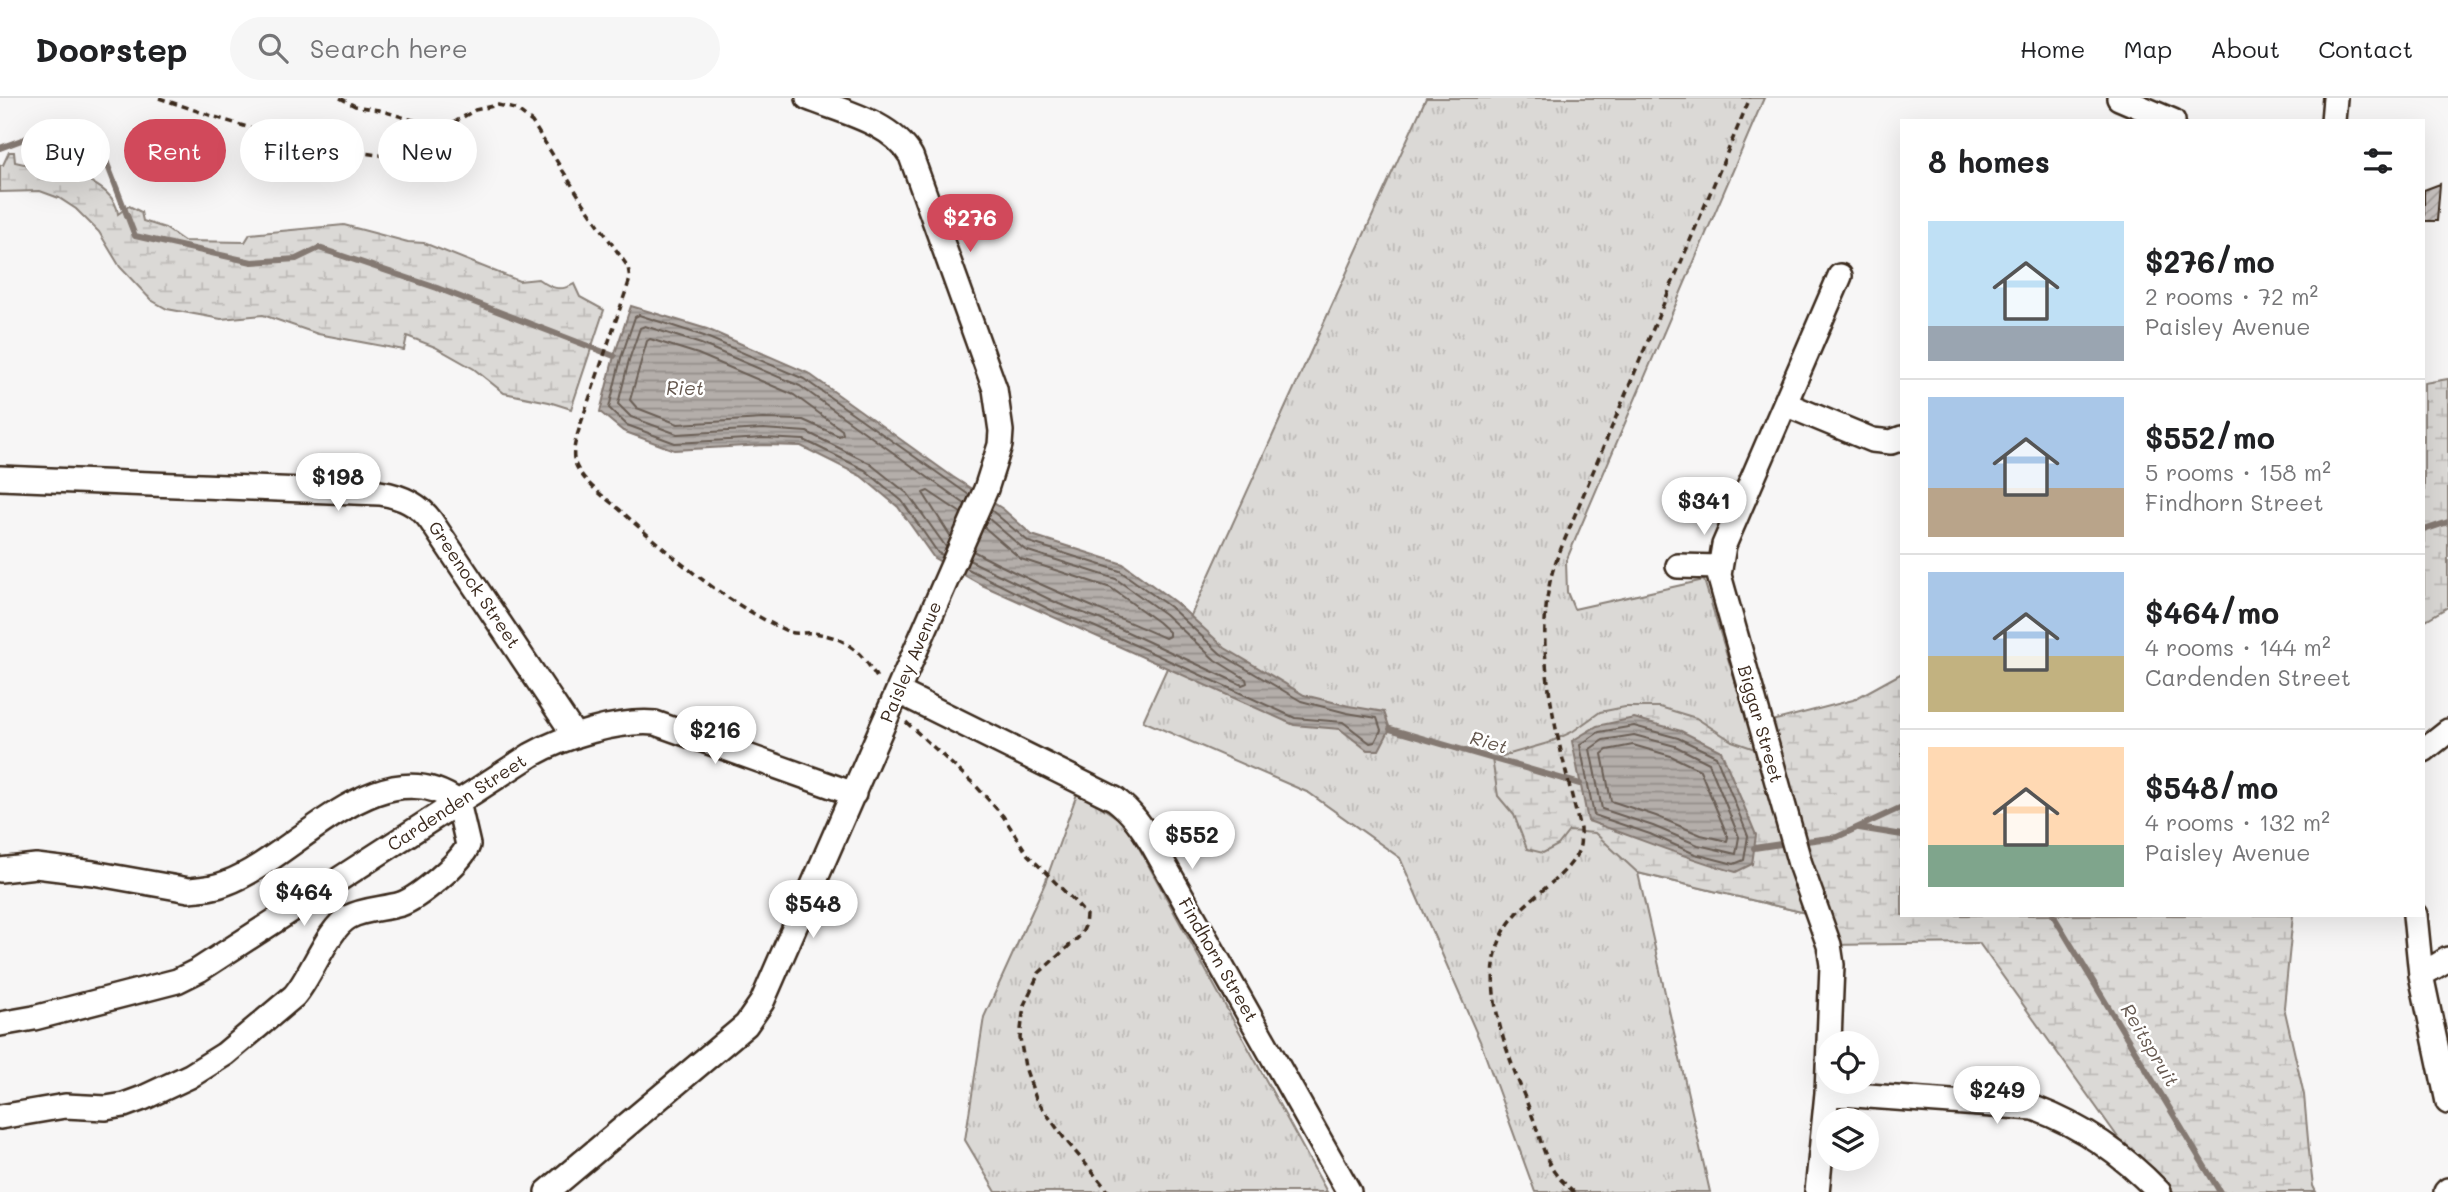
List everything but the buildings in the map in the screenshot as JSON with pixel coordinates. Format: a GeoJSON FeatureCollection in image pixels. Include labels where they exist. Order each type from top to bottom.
{"type":"FeatureCollection","features":[{"type":"Feature","properties":{"kind":"street","name":"Paisley Avenue"},"geometry":{"type":"LineString","coordinates":[[547,1192],[746,1025],[762,1002],[986,489],[1000,444],[995,389],[911,156],[906,147],[890,134],[863,119],[808,98]]}},
{"type":"Feature","properties":{"kind":"street"},"geometry":{"type":"LineString","coordinates":[[849,98],[863,119]]}},
{"type":"Feature","properties":{"kind":"street"},"geometry":{"type":"LineString","coordinates":[[2119,98],[2168,119]]}},
{"type":"Feature","properties":{"kind":"street"},"geometry":{"type":"LineString","coordinates":[[2333,119],[2335,98]]}},
{"type":"Feature","properties":{"kind":"street","name":"Biggar Street"},"geometry":{"type":"LineString","coordinates":[[1828,1031],[1829,945],[1786,816],[1721,584],[1720,567],[1724,545],[1840,276]]}},
{"type":"Feature","properties":{"kind":"street"},"geometry":{"type":"LineString","coordinates":[[1786,404],[1872,440],[1891,442],[1900,439]]}},
{"type":"Feature","properties":{"kind":"street","name":"Greenock Street"},"geometry":{"type":"LineString","coordinates":[[0,478],[380,493],[403,499],[423,511],[431,521],[575,736]]}},
{"type":"Feature","properties":{"kind":"street"},"geometry":{"type":"LineString","coordinates":[[1678,566],[1720,567]]}},
{"type":"Feature","properties":{"kind":"street","name":"Findhorn Street"},"geometry":{"type":"LineString","coordinates":[[896,698],[1115,799],[1128,808],[1153,845],[1349,1192]]}},
{"type":"Feature","properties":{"kind":"street"},"geometry":{"type":"LineString","coordinates":[[575,736],[627,723],[655,723],[854,794]]}},
{"type":"Feature","properties":{"kind":"street"},"geometry":{"type":"LineString","coordinates":[[2425,749],[2448,731]]}},
{"type":"Feature","properties":{"kind":"street","name":"Cardenden Street"},"geometry":{"type":"LineString","coordinates":[[0,1024],[34,1018],[177,981],[199,970],[539,751],[575,736]]}},
{"type":"Feature","properties":{"kind":"street"},"geometry":{"type":"LineString","coordinates":[[0,870],[36,866],[189,890],[202,889],[226,883],[259,865],[346,806],[404,787],[440,790],[458,803],[468,845],[459,859],[414,898],[392,907],[348,917],[340,923],[295,996],[225,1054],[190,1076],[124,1105],[106,1108],[65,1106],[0,1117]]}},
{"type":"Feature","properties":{"kind":"street"},"geometry":{"type":"LineString","coordinates":[[2415,917],[2421,975],[2448,1102]]}},
{"type":"Feature","properties":{"kind":"street"},"geometry":{"type":"LineString","coordinates":[[2421,975],[2448,959]]}},
{"type":"Feature","properties":{"kind":"street","name":"Biggar Street"},"geometry":{"type":"LineString","coordinates":[[1817,1192],[1827,1094]]}},
{"type":"Feature","properties":{"kind":"street"},"geometry":{"type":"LineString","coordinates":[[1841,1094],[2034,1108],[2063,1119],[2103,1144],[2133,1165],[2159,1192]]}},
{"type":"Feature","properties":{"kind":"path"},"geometry":{"type":"LineString","coordinates":[[159,98],[195,108],[226,121],[320,146],[378,155]]}},
{"type":"Feature","properties":{"kind":"path"},"geometry":{"type":"LineString","coordinates":[[340,98],[355,106],[409,119]]}},
{"type":"Feature","properties":{"kind":"path"},"geometry":{"type":"LineString","coordinates":[[1574,1192],[1553,1171],[1508,1054],[1494,991],[1494,969],[1505,929],[1521,907],[1562,874],[1574,860],[1580,845],[1580,829],[1558,737],[1545,653],[1546,609],[1552,575],[1750,98]]}},
{"type":"Feature","properties":{"kind":"path"},"geometry":{"type":"LineString","coordinates":[[460,119],[475,110],[498,105],[515,109],[531,122],[628,267],[630,279],[574,450],[575,463],[582,473],[673,559],[741,605],[790,633],[833,637],[866,659],[896,698],[909,728],[976,786],[1003,816],[1028,855],[1086,915],[1081,935],[1039,973],[1024,1005],[1020,1038],[1025,1067],[1036,1099],[1109,1192]]}},
{"type":"Feature","properties":{"kind":"green space"},"geometry":{"type":"Polygon","coordinates":[[[1426,98],[1764,98],[1566,561],[1567,592],[1574,609],[1704,580],[1806,913],[1638,873],[1710,1192],[1535,1192],[1480,1041],[1400,858],[1309,793],[1143,721],[1426,98]]]}},
{"type":"Feature","properties":{"kind":"green space"},"geometry":{"type":"Polygon","coordinates":[[[9,152],[14,152],[15,162],[21,163],[21,182],[90,182],[109,195],[118,214],[129,206],[141,212],[143,221],[165,228],[184,241],[245,242],[250,234],[344,225],[408,242],[424,243],[519,281],[538,279],[551,287],[560,288],[574,284],[580,297],[604,310],[571,409],[504,393],[474,369],[435,347],[407,336],[404,350],[318,334],[263,315],[221,319],[167,309],[151,300],[120,267],[99,232],[76,209],[59,198],[40,191],[0,192],[0,165],[3,165],[9,152]]]}},
{"type":"Feature","properties":{"kind":"green space"},"geometry":{"type":"Polygon","coordinates":[[[2448,379],[2448,607],[2425,620],[2425,383],[2448,379]]]}},
{"type":"Feature","properties":{"kind":"green space"},"geometry":{"type":"Polygon","coordinates":[[[1900,674],[1900,917],[2293,917],[2284,1007],[2304,1095],[2310,1162],[2316,1192],[2157,1192],[1979,943],[1829,945],[1760,724],[1853,700],[1900,674]]]}},
{"type":"Feature","properties":{"kind":"green space"},"geometry":{"type":"Polygon","coordinates":[[[1625,707],[1660,707],[1696,718],[1732,741],[1755,749],[1806,913],[1638,873],[1595,833],[1569,831],[1558,845],[1543,853],[1527,849],[1514,815],[1498,796],[1492,759],[1548,743],[1572,732],[1600,712],[1625,707]]]}},
{"type":"Feature","properties":{"kind":"green space"},"geometry":{"type":"Polygon","coordinates":[[[1078,791],[1126,824],[1327,1192],[996,1192],[965,1140],[984,1017],[1045,883],[1078,791]]]}},
{"type":"Feature","properties":{"kind":"water","name":"Riet"},"geometry":{"type":"Polygon","coordinates":[[[631,306],[707,329],[808,373],[953,477],[1003,509],[1032,535],[1123,564],[1175,602],[1225,648],[1304,695],[1384,712],[1390,729],[1379,750],[1367,750],[1340,729],[1294,725],[982,585],[934,558],[898,507],[861,476],[801,446],[764,445],[674,450],[623,431],[600,412],[614,356],[631,306]]]}},
{"type":"Feature","properties":{"kind":"water"},"geometry":{"type":"Polygon","coordinates":[[[1634,718],[1681,731],[1721,751],[1756,835],[1752,864],[1736,872],[1588,821],[1572,741],[1597,726],[1634,718]]]}},
{"type":"Feature","properties":{"kind":"waterway","name":"Riet"},"geometry":{"type":"LineString","coordinates":[[0,148],[43,132],[75,135],[103,153],[135,236],[252,262],[296,259],[319,248],[437,288],[614,356]]}},
{"type":"Feature","properties":{"kind":"waterway","name":"Riet"},"geometry":{"type":"LineString","coordinates":[[2425,530],[2448,522]]}},
{"type":"Feature","properties":{"kind":"waterway","name":"Riet"},"geometry":{"type":"LineString","coordinates":[[1390,729],[1580,784]]}},
{"type":"Feature","properties":{"kind":"waterway","name":"Riet"},"geometry":{"type":"LineString","coordinates":[[1799,842],[1837,837],[1900,808]]}},
{"type":"Feature","properties":{"kind":"waterway","name":"Reitspruit"},"geometry":{"type":"LineString","coordinates":[[1859,828],[1900,835]]}},
{"type":"Feature","properties":{"kind":"waterway","name":"Riet"},"geometry":{"type":"LineString","coordinates":[[1754,848],[1788,843]]}},
{"type":"Feature","properties":{"kind":"waterway","name":"Reitspruit"},"geometry":{"type":"LineString","coordinates":[[2054,917],[2220,1192]]}}]}
